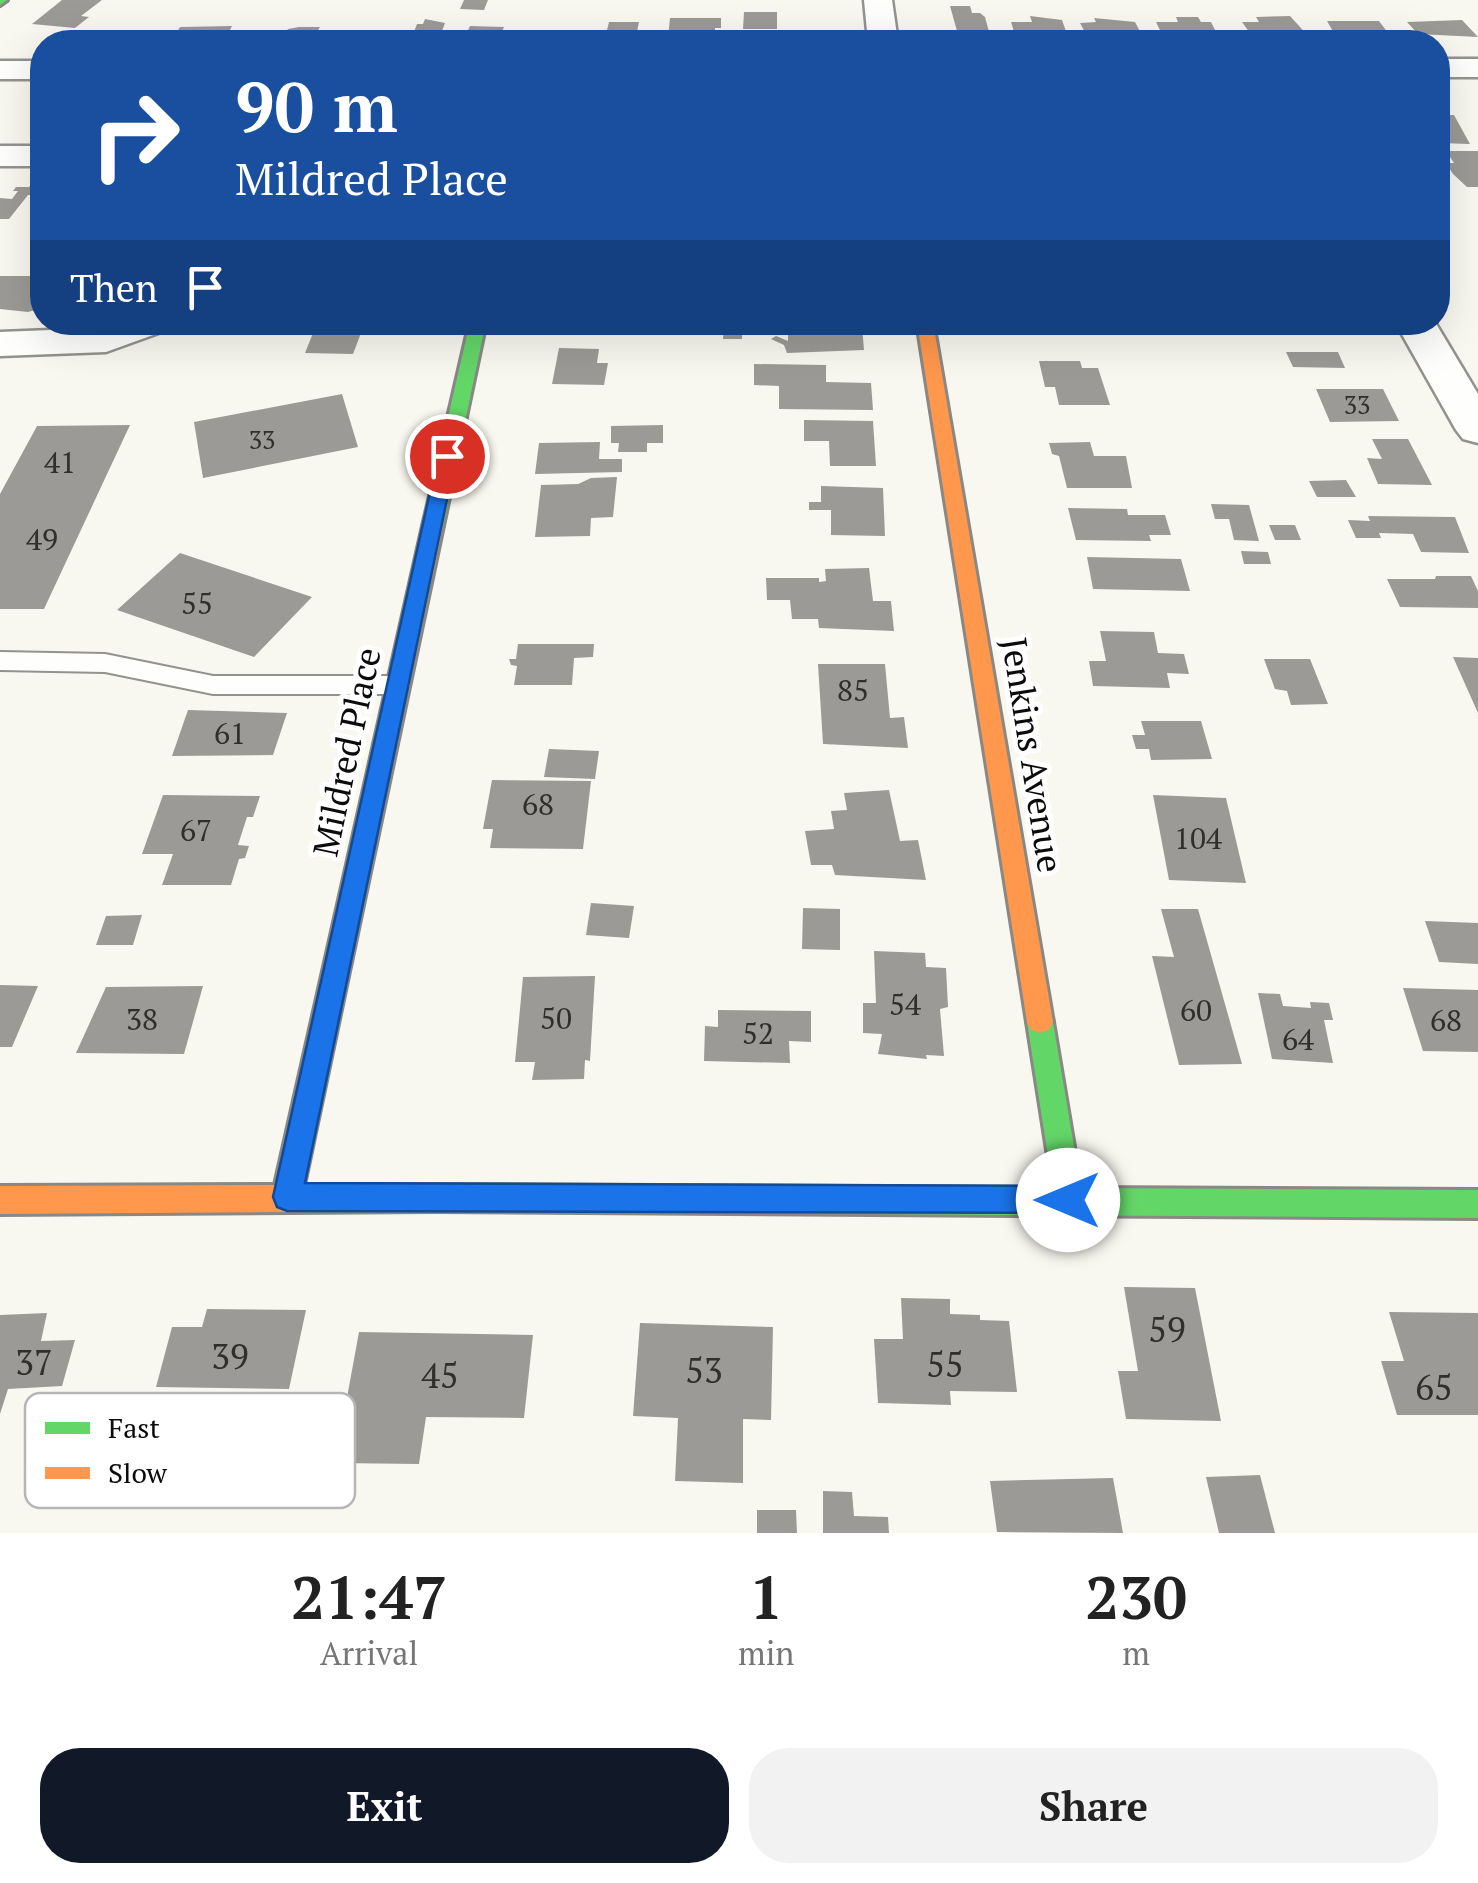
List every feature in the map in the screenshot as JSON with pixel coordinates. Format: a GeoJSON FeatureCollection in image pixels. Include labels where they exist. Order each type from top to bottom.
{"type":"FeatureCollection","features":[{"type":"Feature","properties":{"kind":"street"},"geometry":{"type":"LineString","coordinates":[[878,0],[882,30]]}},
{"type":"Feature","properties":{"kind":"street"},"geometry":{"type":"LineString","coordinates":[[1450,68],[1478,68]]}},
{"type":"Feature","properties":{"kind":"street"},"geometry":{"type":"LineString","coordinates":[[0,70],[30,70]]}},
{"type":"Feature","properties":{"kind":"street"},"geometry":{"type":"LineString","coordinates":[[0,156],[30,156]]}},
{"type":"Feature","properties":{"kind":"street"},"geometry":{"type":"LineString","coordinates":[[0,344],[106,340],[119,335]]}},
{"type":"Feature","properties":{"kind":"street","name":"Mildred Place"},"geometry":{"type":"LineString","coordinates":[[287,1197],[475,335]]}},
{"type":"Feature","properties":{"kind":"street","name":"Jenkins Avenue"},"geometry":{"type":"LineString","coordinates":[[927,335],[1068,1200]]}},
{"type":"Feature","properties":{"kind":"street"},"geometry":{"type":"LineString","coordinates":[[1423,335],[1478,430]]}},
{"type":"Feature","properties":{"kind":"street"},"geometry":{"type":"LineString","coordinates":[[0,1200],[287,1197],[1478,1204]]}},
{"type":"Feature","properties":{"kind":"lane"},"geometry":{"type":"LineString","coordinates":[[0,661],[105,663],[213,685],[396,686]]}},
{"type":"Feature","properties":{"kind":"building"},"geometry":{"type":"Polygon","coordinates":[[[62,0],[102,0],[81,16],[89,17],[75,28],[32,24],[62,0]]]}},
{"type":"Feature","properties":{"kind":"building"},"geometry":{"type":"Polygon","coordinates":[[[464,0],[488,0],[484,10],[460,9],[464,0]]]}},
{"type":"Feature","properties":{"kind":"building"},"geometry":{"type":"Polygon","coordinates":[[[950,6],[970,6],[972,13],[985,17],[989,30],[957,30],[950,6]]]}},
{"type":"Feature","properties":{"kind":"building"},"geometry":{"type":"Polygon","coordinates":[[[744,12],[777,12],[777,29],[743,29],[744,12]]]}},
{"type":"Feature","properties":{"kind":"building"},"geometry":{"type":"Polygon","coordinates":[[[1030,16],[1062,20],[1066,30],[1014,30],[1011,22],[1032,22],[1030,16]]]}},
{"type":"Feature","properties":{"kind":"building"},"geometry":{"type":"Polygon","coordinates":[[[1290,16],[1303,30],[1248,30],[1242,22],[1259,22],[1256,17],[1290,16]]]}},
{"type":"Feature","properties":{"kind":"building"},"geometry":{"type":"Polygon","coordinates":[[[1176,17],[1198,17],[1201,22],[1211,22],[1215,30],[1160,30],[1156,22],[1178,22],[1176,17]]]}},
{"type":"Feature","properties":{"kind":"building"},"geometry":{"type":"Polygon","coordinates":[[[670,18],[721,18],[721,28],[715,30],[669,30],[670,18]]]}},
{"type":"Feature","properties":{"kind":"building"},"geometry":{"type":"Polygon","coordinates":[[[1094,18],[1135,22],[1139,30],[1084,30],[1080,23],[1096,22],[1094,18]]]}},
{"type":"Feature","properties":{"kind":"building"},"geometry":{"type":"Polygon","coordinates":[[[425,19],[445,23],[442,30],[415,30],[417,24],[423,24],[425,19]]]}},
{"type":"Feature","properties":{"kind":"building"},"geometry":{"type":"Polygon","coordinates":[[[1462,20],[1478,37],[1450,36],[1450,30],[1414,30],[1407,22],[1462,20]]]}},
{"type":"Feature","properties":{"kind":"building"},"geometry":{"type":"Polygon","coordinates":[[[1327,21],[1379,21],[1386,30],[1332,30],[1327,21]]]}},
{"type":"Feature","properties":{"kind":"building"},"geometry":{"type":"Polygon","coordinates":[[[609,22],[639,22],[637,30],[607,30],[609,22]]]}},
{"type":"Feature","properties":{"kind":"building"},"geometry":{"type":"Polygon","coordinates":[[[232,26],[230,30],[178,30],[232,26]]]}},
{"type":"Feature","properties":{"kind":"building"},"geometry":{"type":"Polygon","coordinates":[[[470,26],[504,27],[503,30],[468,30],[470,26]]]}},
{"type":"Feature","properties":{"kind":"building"},"geometry":{"type":"Polygon","coordinates":[[[299,27],[320,27],[318,30],[288,29],[299,27]]]}},
{"type":"Feature","properties":{"kind":"building"},"geometry":{"type":"Polygon","coordinates":[[[1450,115],[1454,115],[1470,144],[1450,143],[1450,115]]]}},
{"type":"Feature","properties":{"kind":"building"},"geometry":{"type":"Polygon","coordinates":[[[1450,151],[1478,151],[1478,187],[1467,187],[1453,174],[1450,163],[1454,163],[1450,151]]]}},
{"type":"Feature","properties":{"kind":"building"},"geometry":{"type":"Polygon","coordinates":[[[16,187],[29,187],[30,195],[9,219],[0,219],[0,198],[12,199],[18,191],[13,191],[16,187]]]}},
{"type":"Feature","properties":{"kind":"building"},"geometry":{"type":"Polygon","coordinates":[[[0,276],[30,276],[30,311],[0,309],[0,276]]]}},
{"type":"Feature","properties":{"kind":"building"},"geometry":{"type":"Polygon","coordinates":[[[312,335],[360,335],[353,354],[305,353],[312,335]]]}},
{"type":"Feature","properties":{"kind":"building"},"geometry":{"type":"Polygon","coordinates":[[[723,335],[742,335],[742,339],[723,339],[723,335]]]}},
{"type":"Feature","properties":{"kind":"building"},"geometry":{"type":"Polygon","coordinates":[[[788,335],[863,335],[864,350],[787,353],[784,345],[771,339],[776,336],[788,341],[788,335]]]}},
{"type":"Feature","properties":{"kind":"building"},"geometry":{"type":"Polygon","coordinates":[[[559,348],[599,349],[597,363],[608,363],[604,385],[552,384],[559,348]]]}},
{"type":"Feature","properties":{"kind":"building"},"geometry":{"type":"Polygon","coordinates":[[[1286,352],[1338,352],[1345,368],[1293,367],[1286,352]]]}},
{"type":"Feature","properties":{"kind":"building"},"geometry":{"type":"Polygon","coordinates":[[[1039,361],[1080,361],[1082,368],[1098,368],[1110,405],[1059,405],[1055,387],[1045,387],[1039,361]]]}},
{"type":"Feature","properties":{"kind":"building"},"geometry":{"type":"Polygon","coordinates":[[[754,364],[826,365],[826,382],[871,383],[873,410],[779,409],[779,386],[754,385],[754,364]]]}},
{"type":"Feature","properties":{"kind":"building"},"geometry":{"type":"Polygon","coordinates":[[[1316,389],[1383,389],[1399,421],[1330,422],[1316,389]]]}},
{"type":"Feature","properties":{"kind":"building"},"geometry":{"type":"Polygon","coordinates":[[[342,394],[358,447],[203,478],[194,422],[342,394]]]}},
{"type":"Feature","properties":{"kind":"building"},"geometry":{"type":"Polygon","coordinates":[[[804,420],[873,421],[876,466],[830,466],[829,441],[804,441],[804,420]]]}},
{"type":"Feature","properties":{"kind":"building"},"geometry":{"type":"Polygon","coordinates":[[[130,425],[44,609],[0,609],[0,494],[37,426],[130,425]]]}},
{"type":"Feature","properties":{"kind":"building"},"geometry":{"type":"Polygon","coordinates":[[[663,425],[663,443],[647,443],[647,452],[618,452],[619,443],[611,443],[611,426],[663,425]]]}},
{"type":"Feature","properties":{"kind":"building"},"geometry":{"type":"Polygon","coordinates":[[[1372,439],[1408,439],[1432,485],[1378,484],[1367,458],[1382,459],[1372,439]]]}},
{"type":"Feature","properties":{"kind":"building"},"geometry":{"type":"Polygon","coordinates":[[[600,442],[599,459],[622,459],[622,472],[535,474],[539,443],[600,442]]]}},
{"type":"Feature","properties":{"kind":"building"},"geometry":{"type":"Polygon","coordinates":[[[1090,442],[1094,456],[1126,456],[1132,488],[1067,488],[1059,456],[1052,454],[1049,443],[1090,442]]]}},
{"type":"Feature","properties":{"kind":"building"},"geometry":{"type":"Polygon","coordinates":[[[617,477],[613,517],[591,518],[590,536],[535,537],[541,485],[617,477]]]}},
{"type":"Feature","properties":{"kind":"building"},"geometry":{"type":"Polygon","coordinates":[[[1346,480],[1356,497],[1317,497],[1309,481],[1346,480]]]}},
{"type":"Feature","properties":{"kind":"building"},"geometry":{"type":"Polygon","coordinates":[[[821,486],[883,488],[885,536],[831,535],[831,510],[809,510],[809,502],[821,502],[821,486]]]}},
{"type":"Feature","properties":{"kind":"building"},"geometry":{"type":"Polygon","coordinates":[[[1211,504],[1249,505],[1259,541],[1234,540],[1229,519],[1215,519],[1211,504]]]}},
{"type":"Feature","properties":{"kind":"building"},"geometry":{"type":"Polygon","coordinates":[[[1068,508],[1127,509],[1128,515],[1165,515],[1171,535],[1149,535],[1151,541],[1076,540],[1068,508]]]}},
{"type":"Feature","properties":{"kind":"building"},"geometry":{"type":"Polygon","coordinates":[[[1368,516],[1455,517],[1469,553],[1421,552],[1413,534],[1379,533],[1381,538],[1356,538],[1348,520],[1370,521],[1368,516]]]}},
{"type":"Feature","properties":{"kind":"building"},"geometry":{"type":"Polygon","coordinates":[[[1269,525],[1295,525],[1301,540],[1275,540],[1269,525]]]}},
{"type":"Feature","properties":{"kind":"building"},"geometry":{"type":"Polygon","coordinates":[[[1241,551],[1268,552],[1271,564],[1244,564],[1241,551]]]}},
{"type":"Feature","properties":{"kind":"building"},"geometry":{"type":"Polygon","coordinates":[[[180,553],[312,597],[254,657],[117,610],[180,553]]]}},
{"type":"Feature","properties":{"kind":"building"},"geometry":{"type":"Polygon","coordinates":[[[1087,557],[1181,559],[1190,591],[1093,589],[1087,557]]]}},
{"type":"Feature","properties":{"kind":"building"},"geometry":{"type":"Polygon","coordinates":[[[869,568],[873,601],[891,601],[894,631],[819,628],[818,619],[792,619],[790,600],[767,600],[766,578],[819,578],[819,582],[826,581],[825,569],[869,568]]]}},
{"type":"Feature","properties":{"kind":"building"},"geometry":{"type":"Polygon","coordinates":[[[1471,576],[1478,591],[1478,608],[1400,607],[1387,579],[1471,576]]]}},
{"type":"Feature","properties":{"kind":"building"},"geometry":{"type":"Polygon","coordinates":[[[1100,631],[1154,632],[1158,653],[1184,654],[1189,674],[1167,673],[1170,688],[1093,686],[1089,661],[1106,661],[1100,631]]]}},
{"type":"Feature","properties":{"kind":"building"},"geometry":{"type":"Polygon","coordinates":[[[518,644],[594,644],[593,657],[574,658],[572,685],[514,685],[517,666],[511,665],[509,659],[516,659],[518,644]]]}},
{"type":"Feature","properties":{"kind":"building"},"geometry":{"type":"Polygon","coordinates":[[[1453,657],[1478,658],[1478,713],[1453,657]]]}},
{"type":"Feature","properties":{"kind":"building"},"geometry":{"type":"Polygon","coordinates":[[[1264,659],[1310,659],[1328,704],[1291,705],[1287,691],[1275,689],[1264,659]]]}},
{"type":"Feature","properties":{"kind":"building"},"geometry":{"type":"Polygon","coordinates":[[[818,664],[885,664],[890,718],[904,717],[908,748],[823,744],[818,664]]]}},
{"type":"Feature","properties":{"kind":"building"},"geometry":{"type":"Polygon","coordinates":[[[188,710],[287,713],[273,755],[172,756],[188,710]]]}},
{"type":"Feature","properties":{"kind":"building"},"geometry":{"type":"Polygon","coordinates":[[[1141,721],[1201,721],[1212,759],[1151,760],[1149,749],[1136,749],[1132,735],[1145,735],[1141,721]]]}},
{"type":"Feature","properties":{"kind":"building"},"geometry":{"type":"Polygon","coordinates":[[[549,749],[599,751],[595,779],[544,777],[549,749]]]}},
{"type":"Feature","properties":{"kind":"building"},"geometry":{"type":"Polygon","coordinates":[[[492,780],[591,781],[583,849],[490,848],[493,829],[483,829],[492,780]]]}},
{"type":"Feature","properties":{"kind":"building"},"geometry":{"type":"Polygon","coordinates":[[[889,790],[900,841],[918,840],[926,880],[835,875],[832,865],[811,865],[805,831],[834,829],[831,811],[847,810],[844,793],[889,790]]]}},
{"type":"Feature","properties":{"kind":"building"},"geometry":{"type":"Polygon","coordinates":[[[163,795],[260,796],[253,817],[247,817],[238,845],[249,846],[245,858],[239,859],[231,885],[162,885],[173,854],[142,854],[163,795]]]}},
{"type":"Feature","properties":{"kind":"building"},"geometry":{"type":"Polygon","coordinates":[[[1153,795],[1226,798],[1246,883],[1169,880],[1153,795]]]}},
{"type":"Feature","properties":{"kind":"building"},"geometry":{"type":"Polygon","coordinates":[[[591,903],[634,906],[629,938],[586,935],[591,903]]]}},
{"type":"Feature","properties":{"kind":"building"},"geometry":{"type":"Polygon","coordinates":[[[803,908],[840,909],[840,950],[802,949],[803,908]]]}},
{"type":"Feature","properties":{"kind":"building"},"geometry":{"type":"Polygon","coordinates":[[[1161,909],[1198,909],[1242,1064],[1179,1065],[1152,956],[1174,957],[1161,909]]]}},
{"type":"Feature","properties":{"kind":"building"},"geometry":{"type":"Polygon","coordinates":[[[142,915],[133,945],[96,945],[106,916],[142,915]]]}},
{"type":"Feature","properties":{"kind":"building"},"geometry":{"type":"Polygon","coordinates":[[[1425,921],[1478,923],[1478,964],[1439,962],[1425,921]]]}},
{"type":"Feature","properties":{"kind":"building"},"geometry":{"type":"Polygon","coordinates":[[[874,951],[925,953],[926,967],[946,968],[948,1007],[940,1009],[944,1056],[926,1055],[927,1059],[878,1054],[882,1034],[863,1033],[863,1003],[876,1003],[874,951]]]}},
{"type":"Feature","properties":{"kind":"building"},"geometry":{"type":"Polygon","coordinates":[[[595,976],[590,1061],[585,1060],[584,1079],[532,1080],[535,1062],[515,1062],[523,977],[595,976]]]}},
{"type":"Feature","properties":{"kind":"building"},"geometry":{"type":"Polygon","coordinates":[[[0,985],[38,986],[12,1047],[0,1047],[0,985]]]}},
{"type":"Feature","properties":{"kind":"building"},"geometry":{"type":"Polygon","coordinates":[[[203,986],[184,1054],[76,1053],[106,987],[203,986]]]}},
{"type":"Feature","properties":{"kind":"building"},"geometry":{"type":"Polygon","coordinates":[[[1403,988],[1478,990],[1478,1052],[1423,1051],[1403,988]]]}},
{"type":"Feature","properties":{"kind":"building"},"geometry":{"type":"Polygon","coordinates":[[[1258,993],[1280,994],[1283,1006],[1311,1008],[1310,1002],[1329,1003],[1333,1020],[1324,1020],[1333,1063],[1272,1059],[1258,993]]]}},
{"type":"Feature","properties":{"kind":"building"},"geometry":{"type":"Polygon","coordinates":[[[718,1010],[811,1011],[811,1042],[789,1041],[790,1063],[704,1061],[705,1026],[718,1027],[718,1010]]]}},
{"type":"Feature","properties":{"kind":"building"},"geometry":{"type":"Polygon","coordinates":[[[1124,1287],[1195,1288],[1221,1421],[1126,1419],[1118,1371],[1138,1371],[1124,1287]]]}},
{"type":"Feature","properties":{"kind":"building"},"geometry":{"type":"Polygon","coordinates":[[[901,1298],[950,1299],[950,1314],[1009,1321],[1017,1392],[950,1391],[951,1405],[878,1403],[874,1339],[903,1339],[901,1298]]]}},
{"type":"Feature","properties":{"kind":"building"},"geometry":{"type":"Polygon","coordinates":[[[207,1309],[306,1310],[289,1389],[156,1387],[172,1327],[202,1327],[207,1309]]]}},
{"type":"Feature","properties":{"kind":"building"},"geometry":{"type":"Polygon","coordinates":[[[1389,1312],[1478,1313],[1478,1415],[1397,1415],[1381,1361],[1404,1361],[1389,1312]]]}},
{"type":"Feature","properties":{"kind":"building"},"geometry":{"type":"Polygon","coordinates":[[[47,1313],[41,1341],[75,1340],[62,1386],[8,1389],[0,1414],[0,1315],[47,1313]]]}},
{"type":"Feature","properties":{"kind":"building"},"geometry":{"type":"Polygon","coordinates":[[[640,1323],[773,1327],[771,1420],[743,1419],[743,1483],[675,1481],[678,1418],[633,1416],[640,1323]]]}},
{"type":"Feature","properties":{"kind":"building"},"geometry":{"type":"Polygon","coordinates":[[[359,1332],[533,1335],[524,1418],[426,1417],[419,1464],[355,1463],[355,1393],[348,1393],[359,1332]]]}},
{"type":"Feature","properties":{"kind":"building"},"geometry":{"type":"Polygon","coordinates":[[[1260,1475],[1275,1533],[1219,1533],[1206,1477],[1260,1475]]]}},
{"type":"Feature","properties":{"kind":"building"},"geometry":{"type":"Polygon","coordinates":[[[1113,1478],[1123,1533],[997,1532],[990,1481],[1113,1478]]]}},
{"type":"Feature","properties":{"kind":"building"},"geometry":{"type":"Polygon","coordinates":[[[823,1491],[852,1492],[854,1516],[888,1517],[889,1533],[823,1533],[823,1491]]]}},
{"type":"Feature","properties":{"kind":"building"},"geometry":{"type":"Polygon","coordinates":[[[757,1510],[796,1510],[797,1533],[757,1533],[757,1510]]]}},
{"type":"Feature","properties":{"kind":"traffic: fast"},"geometry":{"type":"LineString","coordinates":[[433,526],[475,335]]}},
{"type":"Feature","properties":{"kind":"traffic: fast"},"geometry":{"type":"LineString","coordinates":[[1040,1022],[1069,1200]]}},
{"type":"Feature","properties":{"kind":"traffic: fast"},"geometry":{"type":"LineString","coordinates":[[435,1198],[1478,1204]]}},
{"type":"Feature","properties":{"kind":"traffic: slow"},"geometry":{"type":"LineString","coordinates":[[927,335],[1040,1022]]}},
{"type":"Feature","properties":{"kind":"traffic: slow"},"geometry":{"type":"LineString","coordinates":[[287,1197],[433,526]]}},
{"type":"Feature","properties":{"kind":"traffic: slow"},"geometry":{"type":"LineString","coordinates":[[0,1200],[435,1198]]}},
{"type":"Feature","properties":{"kind":"route"},"geometry":{"type":"LineString","coordinates":[[447,456],[287,1197],[1068,1200]]}}]}
